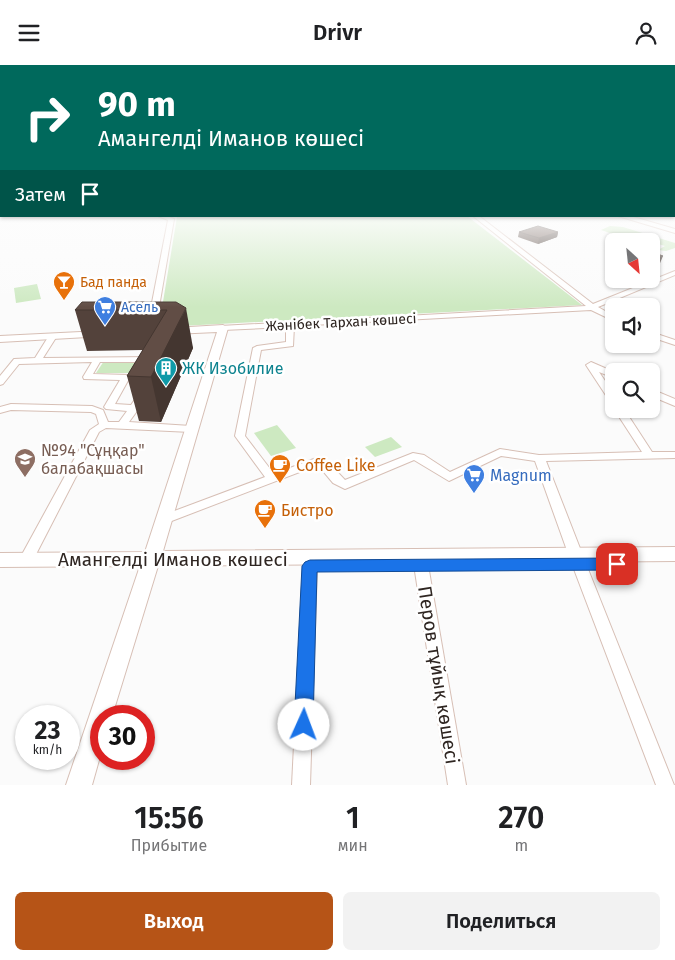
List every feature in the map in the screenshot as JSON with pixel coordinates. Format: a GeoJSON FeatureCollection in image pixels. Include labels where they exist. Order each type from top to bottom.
{"type":"FeatureCollection","features":[{"type":"Feature","properties":{"kind":"main road"},"geometry":{"type":"LineString","coordinates":[[79,785],[149,563],[165,519],[223,328]]}},
{"type":"Feature","properties":{"kind":"main road","name":"Амангелді Иманов көшесі"},"geometry":{"type":"LineString","coordinates":[[0,560],[26,559],[310,566],[578,560],[675,554]]}},
{"type":"Feature","properties":{"kind":"main road","name":"Амангелді Иманов көшесі"},"geometry":{"type":"LineString","coordinates":[[0,569],[149,563],[578,560],[675,564]]}},
{"type":"Feature","properties":{"kind":"street"},"geometry":{"type":"LineString","coordinates":[[156,327],[168,240]]}},
{"type":"Feature","properties":{"kind":"street"},"geometry":{"type":"LineString","coordinates":[[505,240],[592,307],[605,314]]}},
{"type":"Feature","properties":{"kind":"street","name":"Жәнібек Тархан көшесі"},"geometry":{"type":"LineString","coordinates":[[156,327],[223,328],[290,325],[592,307],[675,273]]}},
{"type":"Feature","properties":{"kind":"street"},"geometry":{"type":"LineString","coordinates":[[662,278],[675,283]]}},
{"type":"Feature","properties":{"kind":"street"},"geometry":{"type":"LineString","coordinates":[[272,479],[240,436],[257,347],[290,344],[290,325]]}},
{"type":"Feature","properties":{"kind":"street"},"geometry":{"type":"LineString","coordinates":[[0,339],[113,334]]}},
{"type":"Feature","properties":{"kind":"street"},"geometry":{"type":"LineString","coordinates":[[37,361],[54,337]]}},
{"type":"Feature","properties":{"kind":"street"},"geometry":{"type":"LineString","coordinates":[[660,337],[675,343]]}},
{"type":"Feature","properties":{"kind":"street"},"geometry":{"type":"LineString","coordinates":[[98,359],[87,377],[126,377],[109,407],[136,408]]}},
{"type":"Feature","properties":{"kind":"street"},"geometry":{"type":"LineString","coordinates":[[0,382],[17,361],[161,359],[156,367]]}},
{"type":"Feature","properties":{"kind":"street"},"geometry":{"type":"LineString","coordinates":[[605,371],[590,365],[605,388]]}},
{"type":"Feature","properties":{"kind":"street"},"geometry":{"type":"LineString","coordinates":[[122,425],[136,408],[144,391]]}},
{"type":"Feature","properties":{"kind":"street"},"geometry":{"type":"LineString","coordinates":[[660,396],[675,403]]}},
{"type":"Feature","properties":{"kind":"street"},"geometry":{"type":"LineString","coordinates":[[0,409],[11,407],[92,409],[100,412],[104,425]]}},
{"type":"Feature","properties":{"kind":"street"},"geometry":{"type":"LineString","coordinates":[[625,418],[648,454]]}},
{"type":"Feature","properties":{"kind":"street"},"geometry":{"type":"LineString","coordinates":[[26,559],[94,429],[104,425],[122,425],[192,429]]}},
{"type":"Feature","properties":{"kind":"street"},"geometry":{"type":"LineString","coordinates":[[165,519],[319,461],[324,463],[339,483],[345,485],[413,456],[420,457],[449,477],[500,452],[539,458],[648,454],[675,455]]}},
{"type":"Feature","properties":{"kind":"street"},"geometry":{"type":"LineString","coordinates":[[539,458],[586,585],[665,785]]}},
{"type":"Feature","properties":{"kind":"street","name":"Перов тұйық көшесі"},"geometry":{"type":"LineString","coordinates":[[421,565],[458,785]]}},
{"type":"Feature","properties":{"kind":"street"},"geometry":{"type":"LineString","coordinates":[[301,785],[310,566]]}},
{"type":"Feature","properties":{"kind":"green space"},"geometry":{"type":"Polygon","coordinates":[[[173,240],[497,240],[582,305],[162,327],[159,326],[173,240]]]}},
{"type":"Feature","properties":{"kind":"green space"},"geometry":{"type":"Polygon","coordinates":[[[660,240],[675,243],[675,248],[666,251],[660,249],[665,246],[660,245],[660,240]]]}},
{"type":"Feature","properties":{"kind":"green space"},"geometry":{"type":"Polygon","coordinates":[[[37,284],[41,299],[16,303],[14,288],[37,284]]]}},
{"type":"Feature","properties":{"kind":"green space"},"geometry":{"type":"Polygon","coordinates":[[[104,361],[151,362],[145,373],[96,373],[104,361]]]}},
{"type":"Feature","properties":{"kind":"green space"},"geometry":{"type":"Polygon","coordinates":[[[277,425],[296,448],[271,456],[254,433],[277,425]]]}},
{"type":"Feature","properties":{"kind":"green space"},"geometry":{"type":"Polygon","coordinates":[[[391,437],[402,447],[375,457],[365,447],[391,437]]]}},
{"type":"Feature","properties":{"kind":"building"},"geometry":{"type":"Polygon","coordinates":[[[82,302],[176,302],[186,308],[151,377],[127,376],[167,310],[75,310],[82,302]]]}},
{"type":"Feature","properties":{"kind":"place","name":"Бад панда"},"geometry":{"type":"Point","coordinates":[64,301]}},
{"type":"Feature","properties":{"kind":"place","name":"Асель"},"geometry":{"type":"Point","coordinates":[105,326]}},
{"type":"Feature","properties":{"kind":"place","name":"ЖК Изобилие"},"geometry":{"type":"Point","coordinates":[166,387]}},
{"type":"Feature","properties":{"kind":"place","name":"№94 \"Сұңқар\" балабақшасы"},"geometry":{"type":"Point","coordinates":[25,478]}},
{"type":"Feature","properties":{"kind":"place","name":"Coffee Like"},"geometry":{"type":"Point","coordinates":[280,484]}},
{"type":"Feature","properties":{"kind":"place","name":"Magnum"},"geometry":{"type":"Point","coordinates":[474,494]}},
{"type":"Feature","properties":{"kind":"place","name":"Бистро"},"geometry":{"type":"Point","coordinates":[265,529]}},
{"type":"Feature","properties":{"kind":"route"},"geometry":{"type":"LineString","coordinates":[[304,725],[310,566],[617,564]]}}]}
